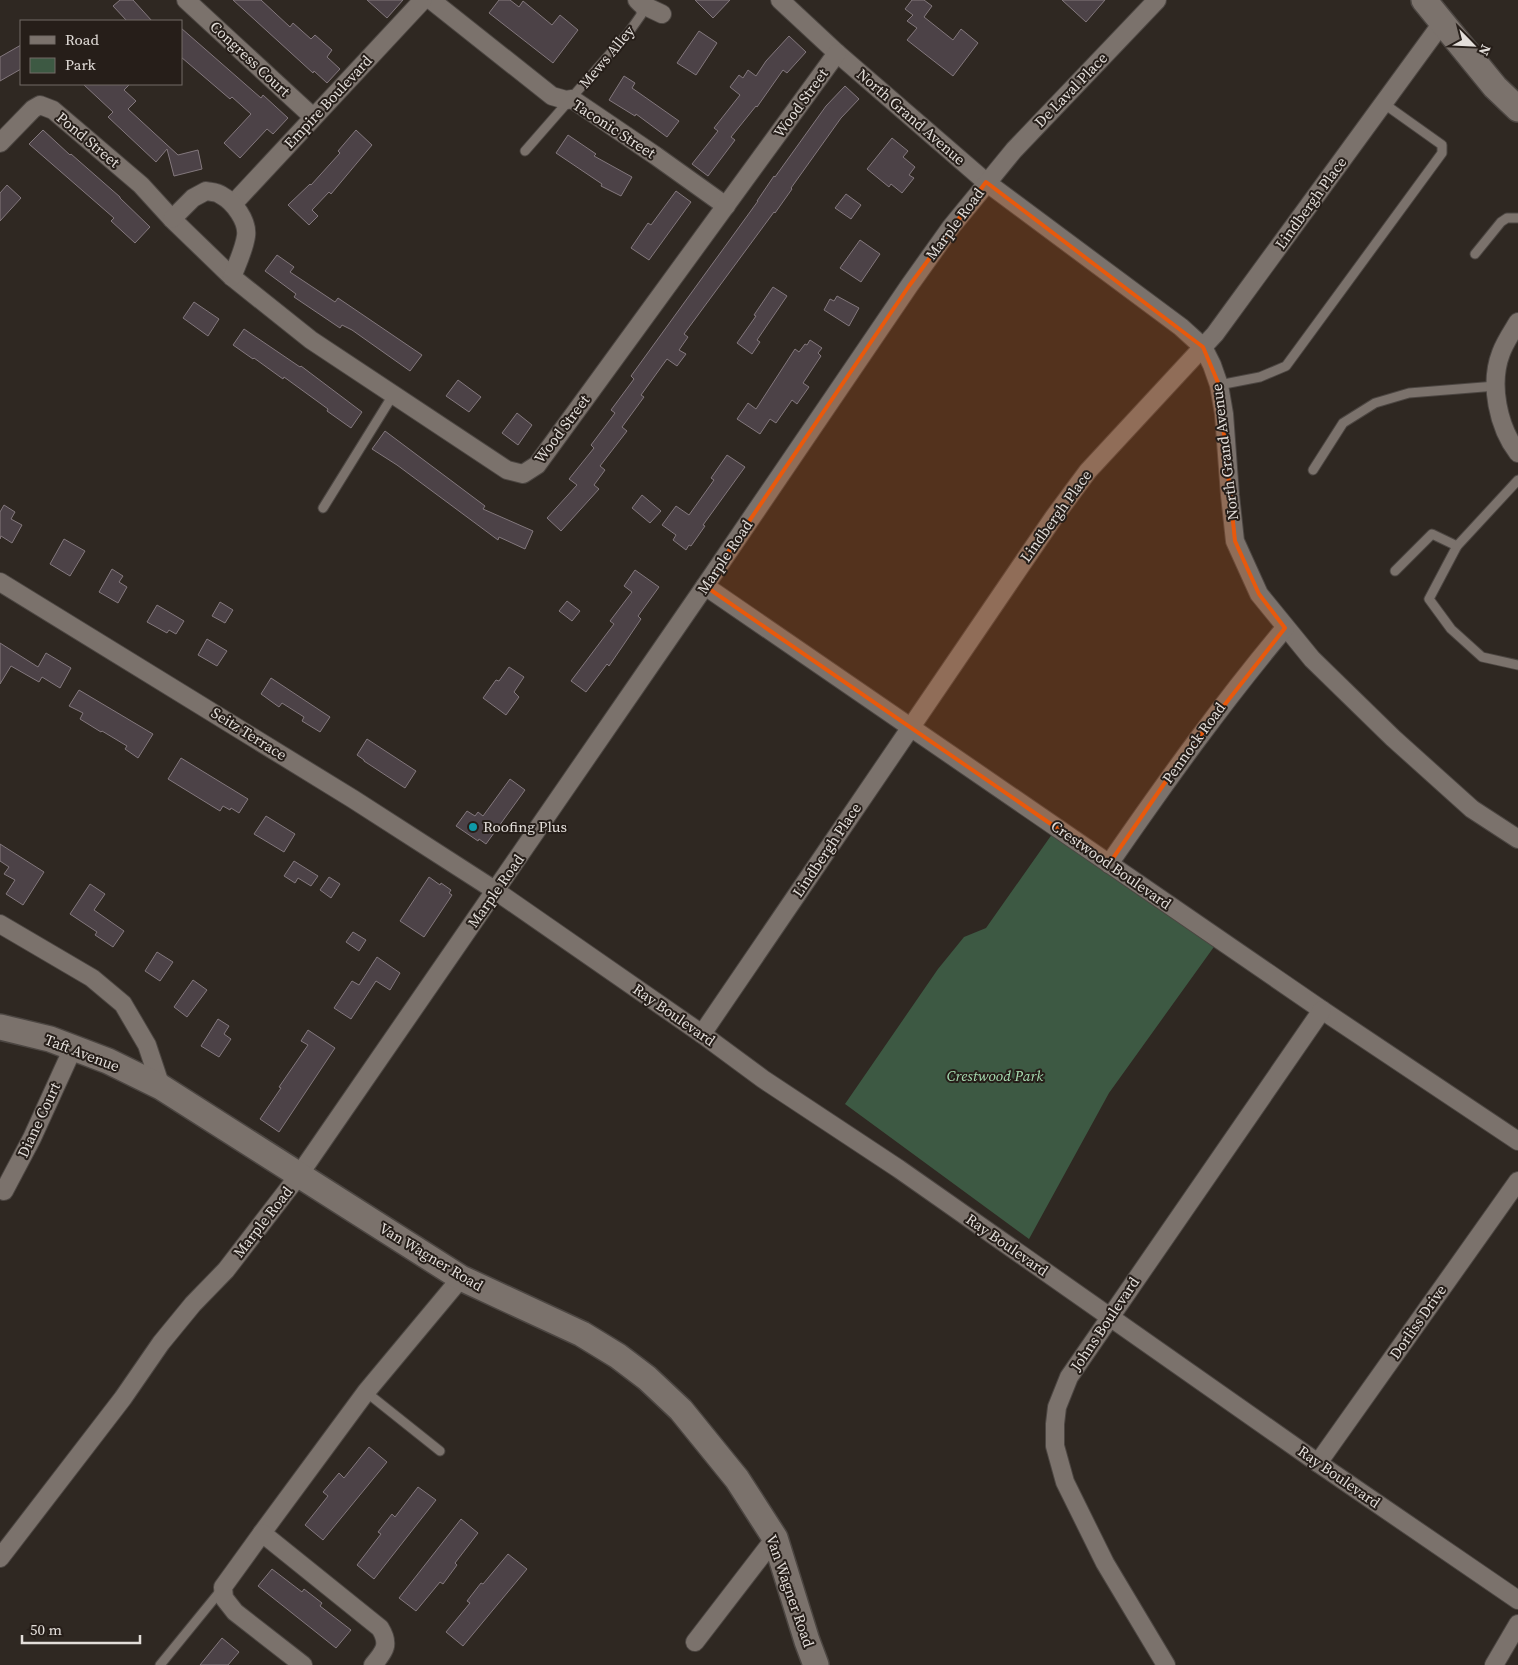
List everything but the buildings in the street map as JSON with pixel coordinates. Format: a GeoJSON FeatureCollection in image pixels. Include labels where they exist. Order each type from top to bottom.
{"type":"FeatureCollection","features":[{"type":"Feature","properties":{"kind":"street","name":"Congress Court"},"geometry":{"type":"LineString","coordinates":[[186,0],[313,117]]}},
{"type":"Feature","properties":{"kind":"street","name":"Empire Boulevard"},"geometry":{"type":"LineString","coordinates":[[233,204],[423,0]]}},
{"type":"Feature","properties":{"kind":"street","name":"Taconic Street"},"geometry":{"type":"LineString","coordinates":[[431,0],[552,96],[566,100],[572,99],[726,206]]}},
{"type":"Feature","properties":{"kind":"street","name":"North Grand Avenue"},"geometry":{"type":"LineString","coordinates":[[780,0],[837,54],[986,182],[1181,327],[1202,347],[1212,365],[1219,385],[1224,414],[1235,540],[1259,594],[1312,659],[1400,745],[1472,809],[1518,839]]}},
{"type":"Feature","properties":{"kind":"street","name":"De Laval Place"},"geometry":{"type":"LineString","coordinates":[[986,182],[1014,150],[1157,0]]}},
{"type":"Feature","properties":{"kind":"street"},"geometry":{"type":"LineString","coordinates":[[1424,0],[1495,87],[1518,109]]}},
{"type":"Feature","properties":{"kind":"street","name":"Mews Alley"},"geometry":{"type":"LineString","coordinates":[[639,2],[662,14]]}},
{"type":"Feature","properties":{"kind":"street","name":"Lindbergh Place"},"geometry":{"type":"LineString","coordinates":[[702,1034],[1054,517],[1088,471],[1219,328],[1442,23]]}},
{"type":"Feature","properties":{"kind":"street","name":"Wood Street"},"geometry":{"type":"LineString","coordinates":[[172,220],[232,277],[310,340],[507,470],[523,474],[537,465],[837,54]]}},
{"type":"Feature","properties":{"kind":"street","name":"Pond Street"},"geometry":{"type":"LineString","coordinates":[[0,143],[33,109],[40,105],[53,110],[141,185],[172,220]]}},
{"type":"Feature","properties":{"kind":"street","name":"Marple Road"},"geometry":{"type":"LineString","coordinates":[[0,1558],[123,1398],[161,1343],[193,1304],[226,1270],[299,1175],[496,892],[909,286],[986,182]]}},
{"type":"Feature","properties":{"kind":"street"},"geometry":{"type":"LineString","coordinates":[[172,220],[193,198],[206,191],[220,194],[233,204],[243,219],[247,234],[232,277]]}},
{"type":"Feature","properties":{"kind":"street"},"geometry":{"type":"LineString","coordinates":[[1518,322],[1501,352],[1496,371],[1496,398],[1502,421],[1518,453]]}},
{"type":"Feature","properties":{"kind":"street","name":"Seitz Terrace"},"geometry":{"type":"LineString","coordinates":[[0,582],[353,798],[496,892]]}},
{"type":"Feature","properties":{"kind":"street","name":"Crestwood Boulevard"},"geometry":{"type":"LineString","coordinates":[[705,586],[1322,1010],[1518,1141]]}},
{"type":"Feature","properties":{"kind":"street","name":"Pennock Road"},"geometry":{"type":"LineString","coordinates":[[1110,864],[1175,768],[1244,676],[1285,628]]}},
{"type":"Feature","properties":{"kind":"street","name":"Ray Boulevard"},"geometry":{"type":"LineString","coordinates":[[496,892],[702,1034],[763,1079],[899,1169],[1518,1600]]}},
{"type":"Feature","properties":{"kind":"street"},"geometry":{"type":"LineString","coordinates":[[0,924],[92,978],[123,1004],[147,1045],[160,1087]]}},
{"type":"Feature","properties":{"kind":"street","name":"Johns Boulevard"},"geometry":{"type":"LineString","coordinates":[[1166,1665],[1105,1563],[1065,1482],[1055,1446],[1057,1407],[1069,1377],[1322,1010]]}},
{"type":"Feature","properties":{"kind":"street","name":"Taft Avenue"},"geometry":{"type":"LineString","coordinates":[[0,1027],[50,1039],[108,1061],[160,1087]]}},
{"type":"Feature","properties":{"kind":"street","name":"Diane Court"},"geometry":{"type":"LineString","coordinates":[[4,1191],[32,1138],[73,1048]]}},
{"type":"Feature","properties":{"kind":"street","name":"Van Wagner Road"},"geometry":{"type":"LineString","coordinates":[[160,1087],[461,1278],[582,1334],[618,1356],[647,1378],[681,1410],[737,1478],[775,1538],[816,1665]]}},
{"type":"Feature","properties":{"kind":"street","name":"Dorliss Drive"},"geometry":{"type":"LineString","coordinates":[[1318,1462],[1518,1181]]}},
{"type":"Feature","properties":{"kind":"street"},"geometry":{"type":"LineString","coordinates":[[302,1665],[235,1612],[224,1598],[223,1587],[366,1392],[461,1278]]}},
{"type":"Feature","properties":{"kind":"street"},"geometry":{"type":"LineString","coordinates":[[262,1532],[380,1628],[386,1641],[381,1655],[373,1665]]}},
{"type":"Feature","properties":{"kind":"street"},"geometry":{"type":"LineString","coordinates":[[695,1642],[775,1538]]}},
{"type":"Feature","properties":{"kind":"street"},"geometry":{"type":"LineString","coordinates":[[1494,1665],[1518,1624]]}},
{"type":"Feature","properties":{"kind":"lane","name":"Mews Alley"},"geometry":{"type":"LineString","coordinates":[[525,151],[629,32],[641,14],[639,2]]}},
{"type":"Feature","properties":{"kind":"lane"},"geometry":{"type":"LineString","coordinates":[[1219,385],[1260,376],[1286,366],[1442,153],[1442,145],[1383,103]]}},
{"type":"Feature","properties":{"kind":"lane"},"geometry":{"type":"LineString","coordinates":[[1475,254],[1501,222],[1507,218],[1518,218]]}},
{"type":"Feature","properties":{"kind":"lane"},"geometry":{"type":"LineString","coordinates":[[1312,470],[1343,423],[1375,403],[1409,393],[1496,386]]}},
{"type":"Feature","properties":{"kind":"lane"},"geometry":{"type":"LineString","coordinates":[[323,508],[393,394]]}},
{"type":"Feature","properties":{"kind":"lane"},"geometry":{"type":"LineString","coordinates":[[1518,480],[1457,546],[1429,599],[1451,629],[1482,657],[1518,665]]}},
{"type":"Feature","properties":{"kind":"lane"},"geometry":{"type":"LineString","coordinates":[[1395,570],[1432,534],[1457,546]]}},
{"type":"Feature","properties":{"kind":"lane"},"geometry":{"type":"LineString","coordinates":[[366,1392],[440,1451]]}},
{"type":"Feature","properties":{"kind":"lane"},"geometry":{"type":"LineString","coordinates":[[160,1665],[223,1587]]}},
{"type":"Feature","properties":{"kind":"highlighted area"},"geometry":{"type":"Polygon","coordinates":[[[986,182],[1203,347],[1219,385],[1235,541],[1259,594],[1285,628],[1175,768],[1109,864],[705,586],[909,286],[986,182]]]}},
{"type":"Feature","properties":{"kind":"green space","name":"Crestwood Park"},"geometry":{"type":"Polygon","coordinates":[[[1055,830],[1216,944],[1109,1093],[1029,1239],[845,1104],[938,969],[964,937],[986,928],[1055,830]]]}},
{"type":"Feature","properties":{"kind":"place","name":"Roofing Plus"},"geometry":{"type":"Point","coordinates":[473,827]}}]}
